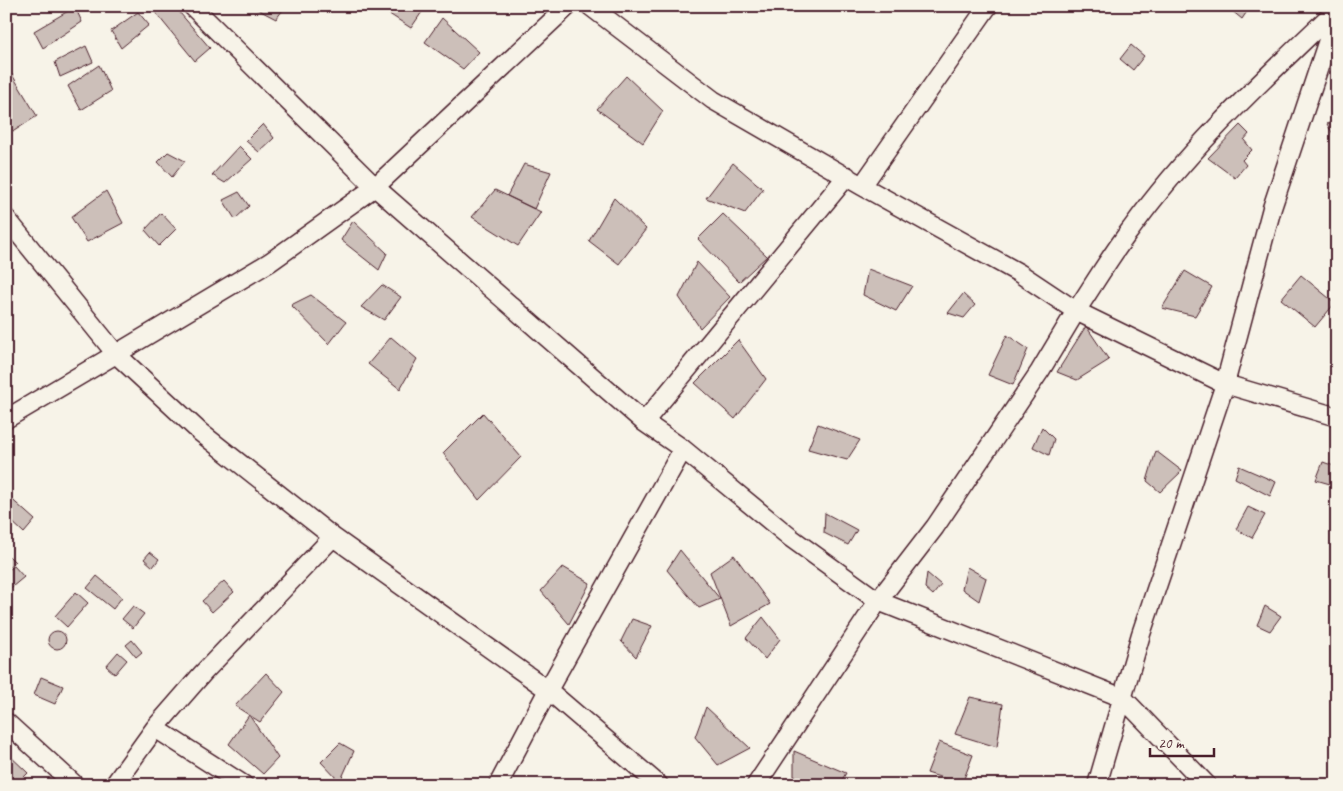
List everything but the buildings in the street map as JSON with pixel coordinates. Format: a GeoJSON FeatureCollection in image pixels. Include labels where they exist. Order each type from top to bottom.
{"type":"FeatureCollection","features":[{"type":"Feature","properties":{"kind":"street"},"geometry":{"type":"LineString","coordinates":[[192,6],[375,186],[644,422],[683,449],[791,538],[878,601],[1123,698],[1207,785]]}},
{"type":"Feature","properties":{"kind":"street"},"geometry":{"type":"LineString","coordinates":[[6,419],[270,262],[375,186],[568,6]]}},
{"type":"Feature","properties":{"kind":"street"},"geometry":{"type":"LineString","coordinates":[[590,6],[713,100],[1018,273],[1076,311],[1225,384],[1337,417]]}},
{"type":"Feature","properties":{"kind":"street"},"geometry":{"type":"LineString","coordinates":[[862,186],[988,6]]}},
{"type":"Feature","properties":{"kind":"street"},"geometry":{"type":"LineString","coordinates":[[756,785],[878,601],[935,527],[1040,371],[1130,228],[1168,182],[1251,91],[1337,11]]}},
{"type":"Feature","properties":{"kind":"street"},"geometry":{"type":"LineString","coordinates":[[1097,785],[1141,634],[1225,384],[1272,208],[1337,11]]}},
{"type":"Feature","properties":{"kind":"street"},"geometry":{"type":"LineString","coordinates":[[644,422],[847,176]]}},
{"type":"Feature","properties":{"kind":"street"},"geometry":{"type":"LineString","coordinates":[[6,218],[116,354],[200,432],[333,537],[548,690],[659,785]]}},
{"type":"Feature","properties":{"kind":"street"},"geometry":{"type":"LineString","coordinates":[[498,785],[548,690],[683,449]]}},
{"type":"Feature","properties":{"kind":"street"},"geometry":{"type":"LineString","coordinates":[[114,785],[156,728],[203,673],[333,537]]}},
{"type":"Feature","properties":{"kind":"street"},"geometry":{"type":"LineString","coordinates":[[6,722],[75,785]]}},
{"type":"Feature","properties":{"kind":"street"},"geometry":{"type":"LineString","coordinates":[[156,728],[244,785]]}}]}
